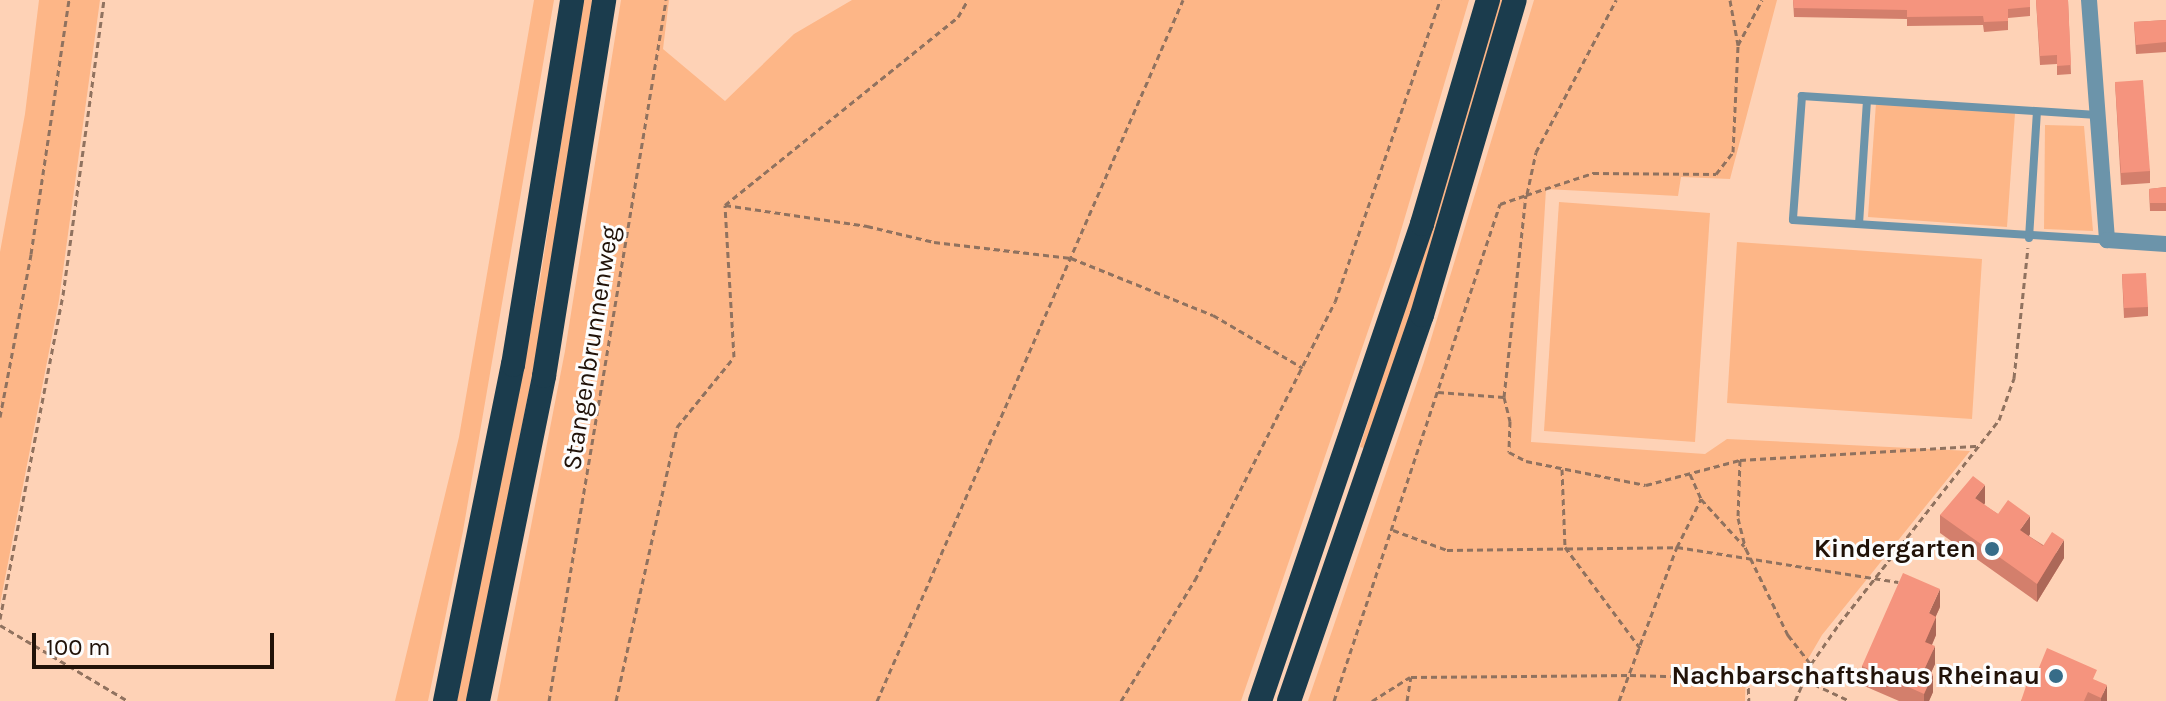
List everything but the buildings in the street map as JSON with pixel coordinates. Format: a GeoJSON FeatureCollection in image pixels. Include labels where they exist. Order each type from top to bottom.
{"type":"FeatureCollection","features":[{"type":"Feature","properties":{"kind":"highway"},"geometry":{"type":"LineString","coordinates":[[445,701],[513,365],[572,0]]}},
{"type":"Feature","properties":{"kind":"highway"},"geometry":{"type":"LineString","coordinates":[[478,701],[544,376],[604,0]]}},
{"type":"Feature","properties":{"kind":"highway"},"geometry":{"type":"LineString","coordinates":[[1260,701],[1408,268],[1488,0]]}},
{"type":"Feature","properties":{"kind":"highway"},"geometry":{"type":"LineString","coordinates":[[1289,701],[1422,315],[1515,0]]}},
{"type":"Feature","properties":{"kind":"street"},"geometry":{"type":"LineString","coordinates":[[2089,0],[2107,240],[2166,244]]}},
{"type":"Feature","properties":{"kind":"lane"},"geometry":{"type":"LineString","coordinates":[[2097,115],[1802,96],[1793,220],[2029,238],[2107,240]]}},
{"type":"Feature","properties":{"kind":"lane"},"geometry":{"type":"LineString","coordinates":[[1859,224],[1867,101]]}},
{"type":"Feature","properties":{"kind":"lane"},"geometry":{"type":"LineString","coordinates":[[2029,238],[2037,112]]}},
{"type":"Feature","properties":{"kind":"path"},"geometry":{"type":"LineString","coordinates":[[0,417],[31,254],[69,0]]}},
{"type":"Feature","properties":{"kind":"path"},"geometry":{"type":"LineString","coordinates":[[0,619],[63,295],[104,0]]}},
{"type":"Feature","properties":{"kind":"path","name":"Stangenbrunnenweg"},"geometry":{"type":"LineString","coordinates":[[549,701],[666,0]]}},
{"type":"Feature","properties":{"kind":"path"},"geometry":{"type":"LineString","coordinates":[[725,205],[958,17],[968,0]]}},
{"type":"Feature","properties":{"kind":"path"},"geometry":{"type":"LineString","coordinates":[[877,701],[1183,0]]}},
{"type":"Feature","properties":{"kind":"path"},"geometry":{"type":"LineString","coordinates":[[1121,701],[1195,580],[1335,302],[1372,204],[1440,0]]}},
{"type":"Feature","properties":{"kind":"path"},"geometry":{"type":"LineString","coordinates":[[1616,0],[1536,152],[1527,194],[1504,397],[1510,421],[1509,452],[1646,485],[1740,460],[1979,446]]}},
{"type":"Feature","properties":{"kind":"path"},"geometry":{"type":"LineString","coordinates":[[1334,701],[1500,204],[1593,173],[1716,174],[1733,152],[1738,45],[1730,0]]}},
{"type":"Feature","properties":{"kind":"path"},"geometry":{"type":"LineString","coordinates":[[1738,45],[1762,0]]}},
{"type":"Feature","properties":{"kind":"path"},"geometry":{"type":"LineString","coordinates":[[725,205],[867,226],[934,242],[1071,258],[1213,315],[1303,368]]}},
{"type":"Feature","properties":{"kind":"path"},"geometry":{"type":"LineString","coordinates":[[616,701],[677,427],[734,357],[725,205]]}},
{"type":"Feature","properties":{"kind":"path"},"geometry":{"type":"LineString","coordinates":[[1795,701],[1811,664],[1999,420],[2014,378],[2029,238]]}},
{"type":"Feature","properties":{"kind":"path"},"geometry":{"type":"LineString","coordinates":[[1438,392],[1504,397]]}},
{"type":"Feature","properties":{"kind":"path"},"geometry":{"type":"LineString","coordinates":[[1740,460],[1738,518],[1746,549],[1788,635],[1811,664]]}},
{"type":"Feature","properties":{"kind":"path"},"geometry":{"type":"LineString","coordinates":[[1562,467],[1565,547],[1640,648]]}},
{"type":"Feature","properties":{"kind":"path"},"geometry":{"type":"LineString","coordinates":[[1690,474],[1701,499],[1746,549]]}},
{"type":"Feature","properties":{"kind":"path"},"geometry":{"type":"LineString","coordinates":[[1619,701],[1677,547],[1701,499]]}},
{"type":"Feature","properties":{"kind":"path"},"geometry":{"type":"LineString","coordinates":[[1392,529],[1447,550],[1677,547],[1875,583],[1898,582]]}},
{"type":"Feature","properties":{"kind":"path"},"geometry":{"type":"LineString","coordinates":[[0,625],[128,701]]}},
{"type":"Feature","properties":{"kind":"path"},"geometry":{"type":"LineString","coordinates":[[1372,701],[1411,677],[1630,675],[1805,680],[1850,701]]}},
{"type":"Feature","properties":{"kind":"path"},"geometry":{"type":"LineString","coordinates":[[1407,701],[1411,677]]}},
{"type":"Feature","properties":{"kind":"path"},"geometry":{"type":"LineString","coordinates":[[1748,678],[1749,701]]}},
{"type":"Feature","properties":{"kind":"shaded area"},"geometry":{"type":"Polygon","coordinates":[[[39,0],[100,0],[59,300],[0,604],[0,252],[25,114],[39,0]]]}},
{"type":"Feature","properties":{"kind":"shaded area"},"geometry":{"type":"Polygon","coordinates":[[[534,0],[554,0],[463,531],[428,701],[395,701],[459,437],[534,0]]]}},
{"type":"Feature","properties":{"kind":"shaded area"},"geometry":{"type":"Polygon","coordinates":[[[583,0],[592,0],[540,335],[467,701],[457,701],[539,287],[583,0]]]}},
{"type":"Feature","properties":{"kind":"shaded area"},"geometry":{"type":"Polygon","coordinates":[[[621,0],[669,0],[663,49],[725,101],[794,34],[852,0],[1469,0],[1392,261],[1241,701],[497,701],[565,351],[621,0]]]}},
{"type":"Feature","properties":{"kind":"shaded area"},"geometry":{"type":"Polygon","coordinates":[[[1498,0],[1505,0],[1430,256],[1364,448],[1360,447],[1498,0]]]}},
{"type":"Feature","properties":{"kind":"shaded area"},"geometry":{"type":"Polygon","coordinates":[[[1534,0],[1777,0],[1730,179],[1681,177],[1678,196],[1546,189],[1531,442],[1705,454],[1727,439],[1970,451],[1822,635],[1801,671],[1746,671],[1745,701],[1308,701],[1424,362],[1534,0]]]}},
{"type":"Feature","properties":{"kind":"shaded area"},"geometry":{"type":"Polygon","coordinates":[[[1876,103],[2015,113],[2007,227],[1868,217],[1876,103]]]}},
{"type":"Feature","properties":{"kind":"shaded area"},"geometry":{"type":"Polygon","coordinates":[[[2045,125],[2084,126],[2093,231],[2044,229],[2045,125]]]}},
{"type":"Feature","properties":{"kind":"shaded area"},"geometry":{"type":"Polygon","coordinates":[[[1559,202],[1710,213],[1695,442],[1544,431],[1559,202]]]}},
{"type":"Feature","properties":{"kind":"shaded area"},"geometry":{"type":"Polygon","coordinates":[[[1737,242],[1982,259],[1972,419],[1727,403],[1737,242]]]}},
{"type":"Feature","properties":{"kind":"place","name":"Kindergarten"},"geometry":{"type":"Point","coordinates":[1992,549]}},
{"type":"Feature","properties":{"kind":"place","name":"Nachbarschaftshaus Rheinau"},"geometry":{"type":"Point","coordinates":[2056,676]}}]}
